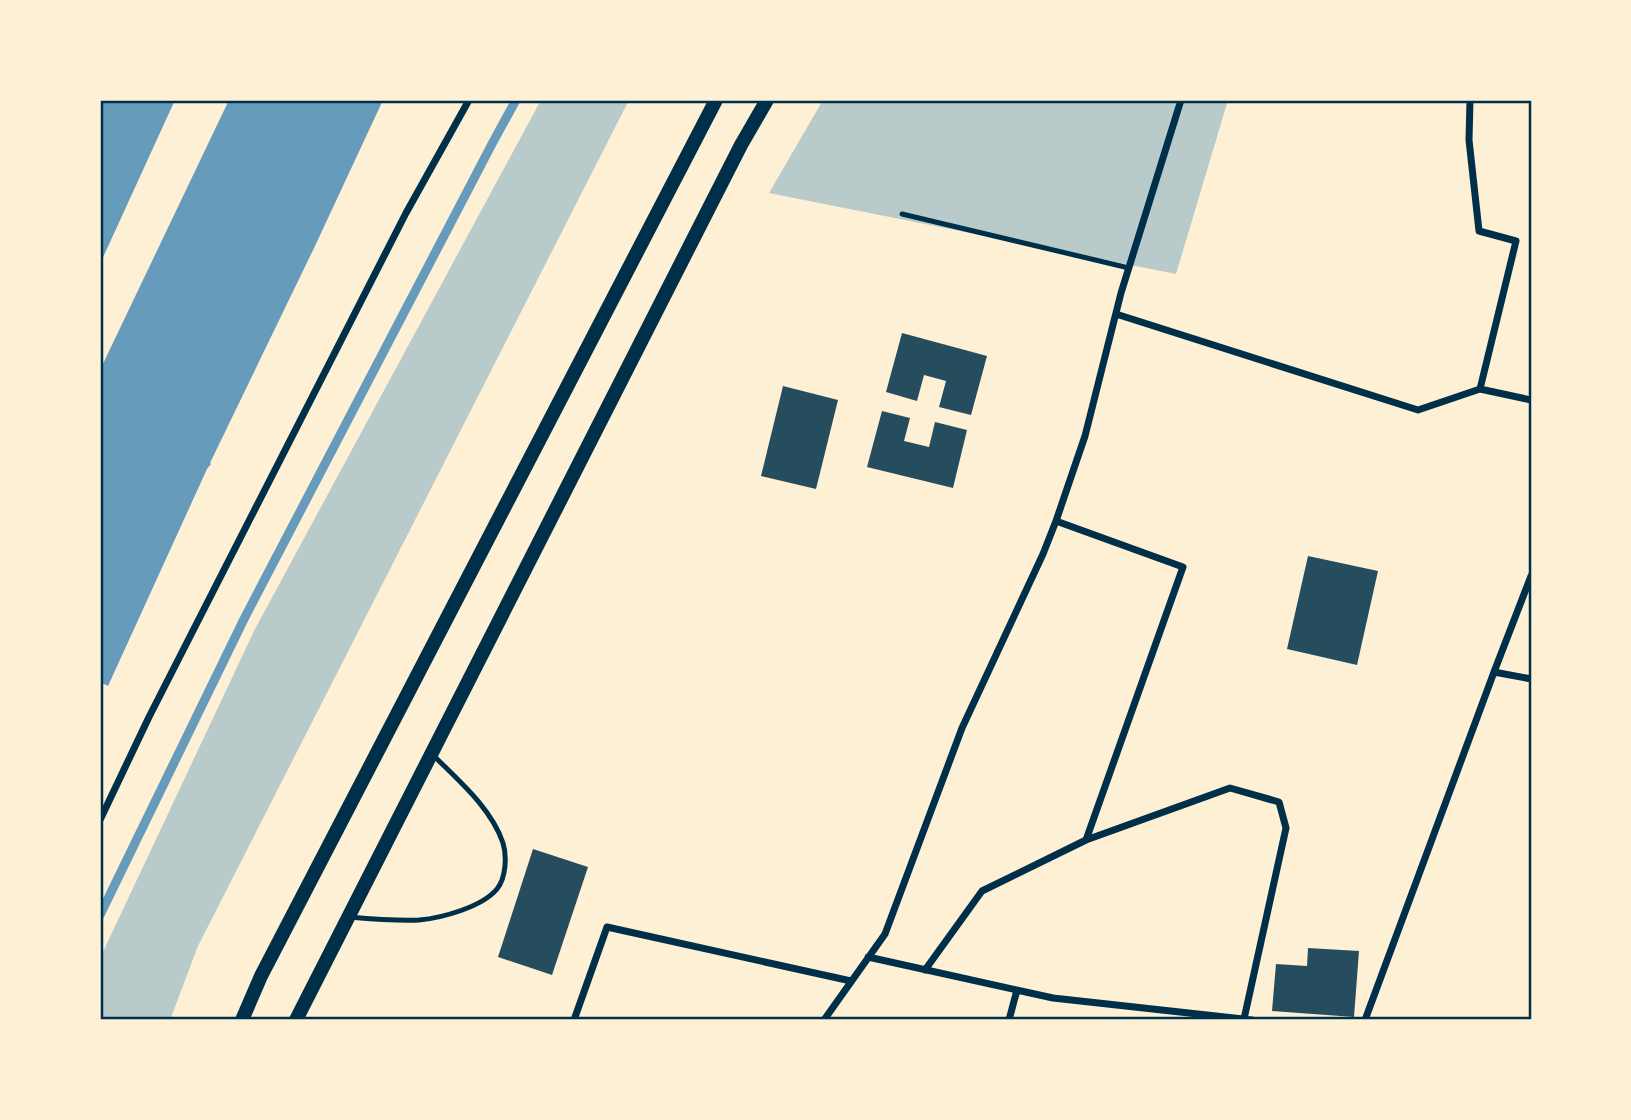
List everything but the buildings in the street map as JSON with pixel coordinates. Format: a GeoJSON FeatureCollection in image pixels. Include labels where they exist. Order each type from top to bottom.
{"type":"FeatureCollection","features":[{"type":"Feature","properties":{"kind":"main road"},"geometry":{"type":"LineString","coordinates":[[242,1020],[267,964],[716,100]]}},
{"type":"Feature","properties":{"kind":"main road"},"geometry":{"type":"LineString","coordinates":[[296,1020],[741,145],[767,100]]}},
{"type":"Feature","properties":{"kind":"street"},"geometry":{"type":"LineString","coordinates":[[100,820],[149,717],[399,225],[469,100]]}},
{"type":"Feature","properties":{"kind":"street"},"geometry":{"type":"LineString","coordinates":[[824,1020],[885,934],[962,728],[1056,521],[1085,436],[1129,268],[1181,100]]}},
{"type":"Feature","properties":{"kind":"street"},"geometry":{"type":"LineString","coordinates":[[1470,100],[1469,140],[1479,231],[1516,241],[1480,389]]}},
{"type":"Feature","properties":{"kind":"street"},"geometry":{"type":"LineString","coordinates":[[1116,314],[1418,410],[1480,389],[1531,400]]}},
{"type":"Feature","properties":{"kind":"street"},"geometry":{"type":"LineString","coordinates":[[1056,521],[1183,567],[1086,840]]}},
{"type":"Feature","properties":{"kind":"street"},"geometry":{"type":"LineString","coordinates":[[1364,1020],[1531,576]]}},
{"type":"Feature","properties":{"kind":"street"},"geometry":{"type":"LineString","coordinates":[[1494,672],[1531,679]]}},
{"type":"Feature","properties":{"kind":"street"},"geometry":{"type":"LineString","coordinates":[[925,970],[982,891],[1086,840],[1230,788],[1279,802],[1286,828],[1244,1019]]}},
{"type":"Feature","properties":{"kind":"street"},"geometry":{"type":"LineString","coordinates":[[574,1020],[607,927],[851,981]]}},
{"type":"Feature","properties":{"kind":"street"},"geometry":{"type":"LineString","coordinates":[[868,957],[1053,998],[1175,1016],[1252,1020]]}},
{"type":"Feature","properties":{"kind":"street"},"geometry":{"type":"LineString","coordinates":[[1009,1020],[1017,990]]}},
{"type":"Feature","properties":{"kind":"lane"},"geometry":{"type":"LineString","coordinates":[[902,214],[1129,268]]}},
{"type":"Feature","properties":{"kind":"lane"},"geometry":{"type":"LineString","coordinates":[[348,916],[382,920],[420,920],[469,907],[488,897],[499,887],[505,863],[503,845],[497,830],[487,813],[458,779],[431,754]]}},
{"type":"Feature","properties":{"kind":"shaded area"},"geometry":{"type":"Polygon","coordinates":[[[541,100],[629,100],[198,946],[170,1020],[100,1020],[102,954],[255,629],[541,100]]]}},
{"type":"Feature","properties":{"kind":"shaded area"},"geometry":{"type":"Polygon","coordinates":[[[823,100],[1228,100],[1176,274],[769,193],[823,100]]]}},
{"type":"Feature","properties":{"kind":"water"},"geometry":{"type":"Polygon","coordinates":[[[100,100],[175,100],[100,264],[100,100]]]}},
{"type":"Feature","properties":{"kind":"water"},"geometry":{"type":"Polygon","coordinates":[[[229,100],[383,100],[207,469],[108,686],[100,682],[100,370],[229,100]]]}},
{"type":"Feature","properties":{"kind":"waterway"},"geometry":{"type":"LineString","coordinates":[[100,915],[244,619],[516,100]]}}]}
